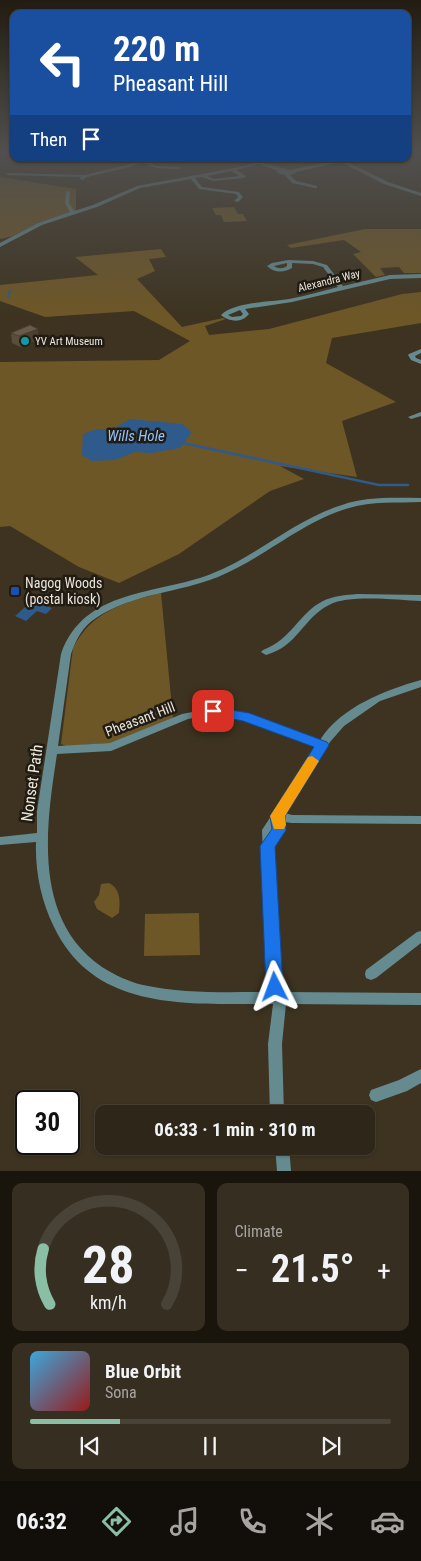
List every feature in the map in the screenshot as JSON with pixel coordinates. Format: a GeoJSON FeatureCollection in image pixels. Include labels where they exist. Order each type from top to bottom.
{"type":"FeatureCollection","features":[{"type":"Feature","properties":{"kind":"street"},"geometry":{"type":"LineString","coordinates":[[69,207],[73,214]]}},
{"type":"Feature","properties":{"kind":"street"},"geometry":{"type":"LineString","coordinates":[[0,245],[40,224],[91,207]]}},
{"type":"Feature","properties":{"kind":"street"},"geometry":{"type":"LineString","coordinates":[[289,262],[310,262],[322,265],[342,288]]}},
{"type":"Feature","properties":{"kind":"street","name":"Alexandra Way"},"geometry":{"type":"LineString","coordinates":[[241,308],[292,300],[396,276],[421,276]]}},
{"type":"Feature","properties":{"kind":"street"},"geometry":{"type":"LineString","coordinates":[[421,351],[412,355],[413,359],[421,362]]}},
{"type":"Feature","properties":{"kind":"street"},"geometry":{"type":"LineString","coordinates":[[411,417],[421,414]]}},
{"type":"Feature","properties":{"kind":"street","name":"Nonset Path"},"geometry":{"type":"LineString","coordinates":[[421,500],[367,502],[338,509],[215,575],[132,597],[92,616],[76,632],[66,654],[41,837],[44,875],[53,914],[71,948],[91,968],[122,986],[153,994],[180,998],[421,999]]}},
{"type":"Feature","properties":{"kind":"street"},"geometry":{"type":"LineString","coordinates":[[266,652],[284,644],[317,609],[332,600],[345,598],[421,598]]}},
{"type":"Feature","properties":{"kind":"street"},"geometry":{"type":"LineString","coordinates":[[277,1105],[275,1044],[278,998],[268,846],[279,830],[278,816],[322,745],[333,731],[357,710],[387,694],[421,683]]}},
{"type":"Feature","properties":{"kind":"street","name":"Pheasant Hill"},"geometry":{"type":"LineString","coordinates":[[52,750],[111,746],[186,716],[213,711],[245,717],[322,745]]}},
{"type":"Feature","properties":{"kind":"street"},"geometry":{"type":"LineString","coordinates":[[278,816],[292,819],[421,820]]}},
{"type":"Feature","properties":{"kind":"street"},"geometry":{"type":"LineString","coordinates":[[0,841],[41,837]]}},
{"type":"Feature","properties":{"kind":"street"},"geometry":{"type":"LineString","coordinates":[[371,974],[420,938]]}},
{"type":"Feature","properties":{"kind":"street"},"geometry":{"type":"LineString","coordinates":[[376,1095],[402,1086],[421,1076]]}},
{"type":"Feature","properties":{"kind":"street"},"geometry":{"type":"LineString","coordinates":[[283,1155],[284,1171]]}},
{"type":"Feature","properties":{"kind":"shaded area"},"geometry":{"type":"Polygon","coordinates":[[[0,207],[76,207],[76,211],[40,222],[13,236],[0,239],[0,207]]]}},
{"type":"Feature","properties":{"kind":"shaded area"},"geometry":{"type":"Polygon","coordinates":[[[234,207],[238,214],[243,214],[247,221],[224,222],[221,215],[216,215],[212,208],[234,207]]]}},
{"type":"Feature","properties":{"kind":"shaded area"},"geometry":{"type":"Polygon","coordinates":[[[365,229],[421,229],[421,273],[404,273],[399,267],[380,268],[385,275],[376,277],[353,254],[361,252],[344,240],[291,248],[287,245],[365,229]]]}},
{"type":"Feature","properties":{"kind":"shaded area"},"geometry":{"type":"Polygon","coordinates":[[[161,249],[166,257],[149,259],[155,271],[137,279],[182,327],[223,318],[226,319],[205,326],[209,335],[269,329],[402,294],[421,292],[421,323],[332,338],[326,363],[396,402],[342,421],[357,477],[280,466],[304,479],[270,491],[179,554],[119,583],[79,567],[10,526],[0,527],[0,362],[159,360],[190,341],[134,311],[45,317],[0,301],[0,285],[98,275],[75,257],[161,249]]]}},
{"type":"Feature","properties":{"kind":"shaded area"},"geometry":{"type":"Polygon","coordinates":[[[161,593],[173,718],[112,743],[66,746],[61,744],[73,648],[80,636],[89,625],[110,610],[134,600],[161,593]]]}},
{"type":"Feature","properties":{"kind":"shaded area"},"geometry":{"type":"Polygon","coordinates":[[[109,883],[118,892],[119,900],[119,913],[112,918],[97,909],[94,902],[99,895],[101,884],[109,883]]]}},
{"type":"Feature","properties":{"kind":"shaded area"},"geometry":{"type":"Polygon","coordinates":[[[199,913],[200,955],[144,956],[145,914],[199,913]]]}},
{"type":"Feature","properties":{"kind":"water","name":"Wills Hole"},"geometry":{"type":"Polygon","coordinates":[[[130,419],[182,424],[192,432],[180,448],[152,453],[135,452],[115,460],[92,461],[82,455],[83,434],[97,429],[113,429],[130,419]]]}},
{"type":"Feature","properties":{"kind":"water"},"geometry":{"type":"Polygon","coordinates":[[[32,601],[52,608],[46,614],[37,611],[26,621],[15,616],[32,601]]]}},
{"type":"Feature","properties":{"kind":"building"},"geometry":{"type":"Polygon","coordinates":[[[30,325],[38,329],[19,336],[11,333],[30,325]]]}},
{"type":"Feature","properties":{"kind":"waterway"},"geometry":{"type":"LineString","coordinates":[[8,297],[10,291]]}},
{"type":"Feature","properties":{"kind":"waterway"},"geometry":{"type":"LineString","coordinates":[[183,443],[379,485],[408,485]]}},
{"type":"Feature","properties":{"kind":"slow traffic"},"geometry":{"type":"LineString","coordinates":[[279,825],[278,816],[312,761]]}},
{"type":"Feature","properties":{"kind":"place","name":"YV Art Museum"},"geometry":{"type":"Point","coordinates":[25,341]}},
{"type":"Feature","properties":{"kind":"place","name":"Nagog Woods (postal kiosk)"},"geometry":{"type":"Point","coordinates":[15,591]}},
{"type":"Feature","properties":{"kind":"route"},"geometry":{"type":"LineString","coordinates":[[213,711],[245,717],[322,745],[278,816],[279,830],[268,846],[275,987]]}}]}
